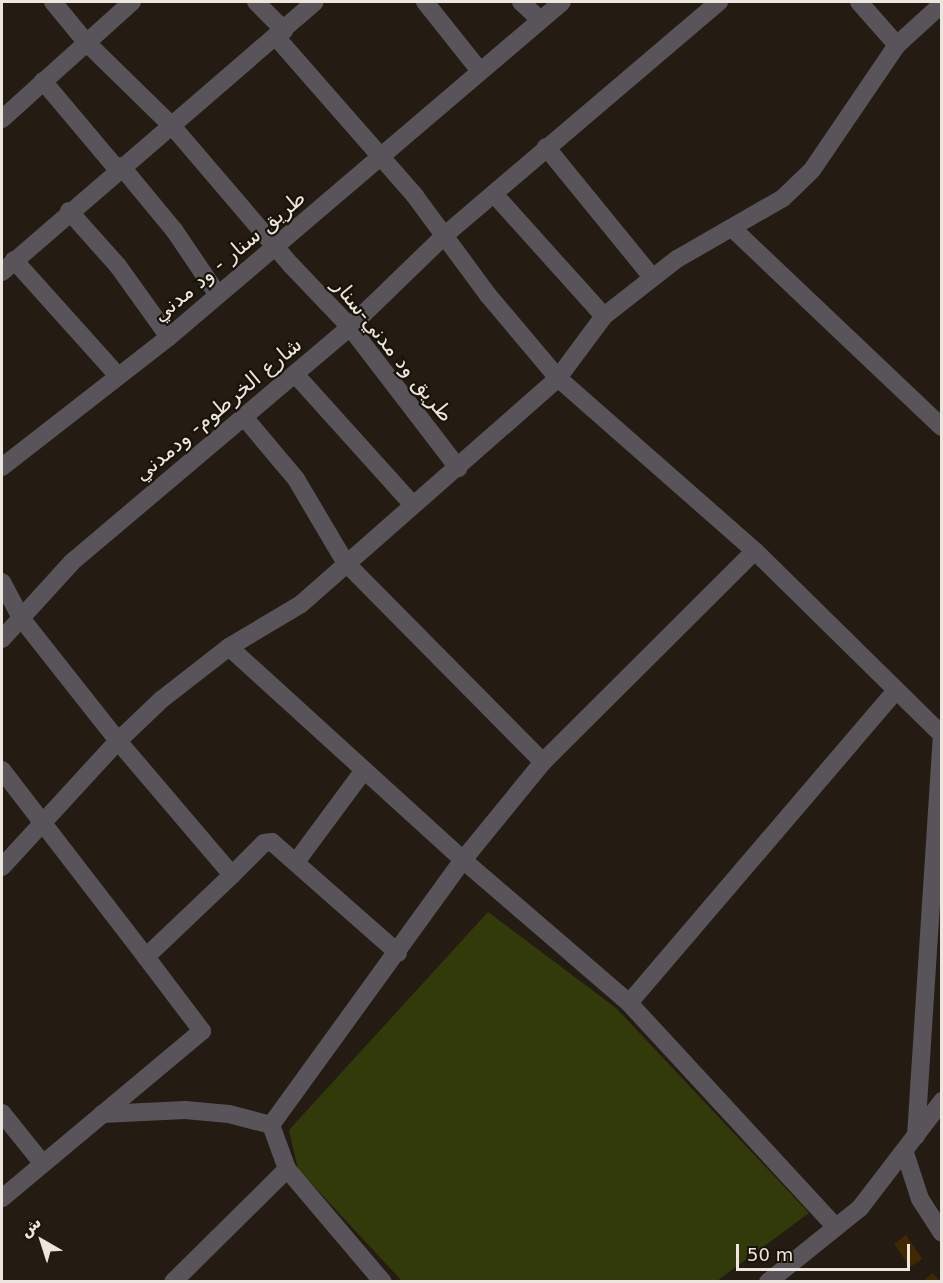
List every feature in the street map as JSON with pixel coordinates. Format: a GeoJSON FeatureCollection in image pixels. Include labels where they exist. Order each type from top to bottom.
{"type":"FeatureCollection","features":[{"type":"Feature","properties":{"kind":"street","name":"طريق ود مدني-سنار"},"geometry":{"type":"LineString","coordinates":[[53,2],[86,42],[173,127],[276,247],[350,327],[458,468]]}},
{"type":"Feature","properties":{"kind":"street"},"geometry":{"type":"LineString","coordinates":[[2,119],[132,2]]}},
{"type":"Feature","properties":{"kind":"street"},"geometry":{"type":"LineString","coordinates":[[256,2],[445,235],[488,295],[558,378],[755,551],[896,690],[941,731],[916,1136]]}},
{"type":"Feature","properties":{"kind":"street"},"geometry":{"type":"LineString","coordinates":[[118,376],[7,263],[119,167],[173,127],[315,2]]}},
{"type":"Feature","properties":{"kind":"street"},"geometry":{"type":"LineString","coordinates":[[425,2],[480,71]]}},
{"type":"Feature","properties":{"kind":"street"},"geometry":{"type":"LineString","coordinates":[[521,2],[540,20]]}},
{"type":"Feature","properties":{"kind":"street","name":"طريق سنار - ود مدني"},"geometry":{"type":"LineString","coordinates":[[2,467],[169,337],[562,2]]}},
{"type":"Feature","properties":{"kind":"street","name":"شارع الخرطوم- ودمدني"},"geometry":{"type":"LineString","coordinates":[[2,639],[72,562],[296,374],[350,327],[445,235],[719,2]]}},
{"type":"Feature","properties":{"kind":"street"},"geometry":{"type":"LineString","coordinates":[[859,2],[897,45]]}},
{"type":"Feature","properties":{"kind":"street"},"geometry":{"type":"LineString","coordinates":[[2,867],[118,741],[161,700],[229,647],[301,604],[411,503],[458,468],[558,378],[604,316],[652,277],[783,198],[812,170],[897,45],[942,4]]}},
{"type":"Feature","properties":{"kind":"street"},"geometry":{"type":"LineString","coordinates":[[43,81],[174,230],[219,295]]}},
{"type":"Feature","properties":{"kind":"street"},"geometry":{"type":"LineString","coordinates":[[546,147],[652,277]]}},
{"type":"Feature","properties":{"kind":"street"},"geometry":{"type":"LineString","coordinates":[[495,194],[604,316]]}},
{"type":"Feature","properties":{"kind":"street"},"geometry":{"type":"LineString","coordinates":[[69,211],[123,273],[169,337]]}},
{"type":"Feature","properties":{"kind":"street"},"geometry":{"type":"LineString","coordinates":[[732,228],[942,427]]}},
{"type":"Feature","properties":{"kind":"street"},"geometry":{"type":"LineString","coordinates":[[296,374],[411,503]]}},
{"type":"Feature","properties":{"kind":"street"},"geometry":{"type":"LineString","coordinates":[[244,417],[296,479],[345,562],[543,762]]}},
{"type":"Feature","properties":{"kind":"street"},"geometry":{"type":"LineString","coordinates":[[271,1125],[398,953],[463,860],[543,762],[755,551]]}},
{"type":"Feature","properties":{"kind":"street"},"geometry":{"type":"LineString","coordinates":[[2,582],[21,618],[118,741],[232,875]]}},
{"type":"Feature","properties":{"kind":"street"},"geometry":{"type":"LineString","coordinates":[[229,647],[463,860],[629,1003],[836,1227]]}},
{"type":"Feature","properties":{"kind":"street"},"geometry":{"type":"LineString","coordinates":[[629,1003],[896,690]]}},
{"type":"Feature","properties":{"kind":"street"},"geometry":{"type":"LineString","coordinates":[[2,770],[202,1031],[2,1198]]}},
{"type":"Feature","properties":{"kind":"street"},"geometry":{"type":"LineString","coordinates":[[296,862],[364,770]]}},
{"type":"Feature","properties":{"kind":"street"},"geometry":{"type":"LineString","coordinates":[[146,957],[264,843],[272,842],[398,953]]}},
{"type":"Feature","properties":{"kind":"street"},"geometry":{"type":"LineString","coordinates":[[768,1281],[860,1208],[905,1153],[942,1101]]}},
{"type":"Feature","properties":{"kind":"street"},"geometry":{"type":"LineString","coordinates":[[102,1114],[185,1110],[229,1114],[271,1125]]}},
{"type":"Feature","properties":{"kind":"street"},"geometry":{"type":"LineString","coordinates":[[2,1113],[43,1164]]}},
{"type":"Feature","properties":{"kind":"street"},"geometry":{"type":"LineString","coordinates":[[271,1125],[287,1169],[383,1281]]}},
{"type":"Feature","properties":{"kind":"street"},"geometry":{"type":"LineString","coordinates":[[905,1153],[920,1199],[942,1233]]}},
{"type":"Feature","properties":{"kind":"street"},"geometry":{"type":"LineString","coordinates":[[172,1281],[287,1169]]}},
{"type":"Feature","properties":{"kind":"green space"},"geometry":{"type":"Polygon","coordinates":[[[488,912],[616,1008],[809,1213],[717,1281],[402,1281],[298,1169],[289,1130],[488,912]]]}},
{"type":"Feature","properties":{"kind":"building"},"geometry":{"type":"Polygon","coordinates":[[[906,1235],[922,1259],[910,1267],[894,1244],[906,1235]]]}},
{"type":"Feature","properties":{"kind":"building"},"geometry":{"type":"Polygon","coordinates":[[[933,1273],[940,1282],[922,1282],[933,1273]]]}}]}
